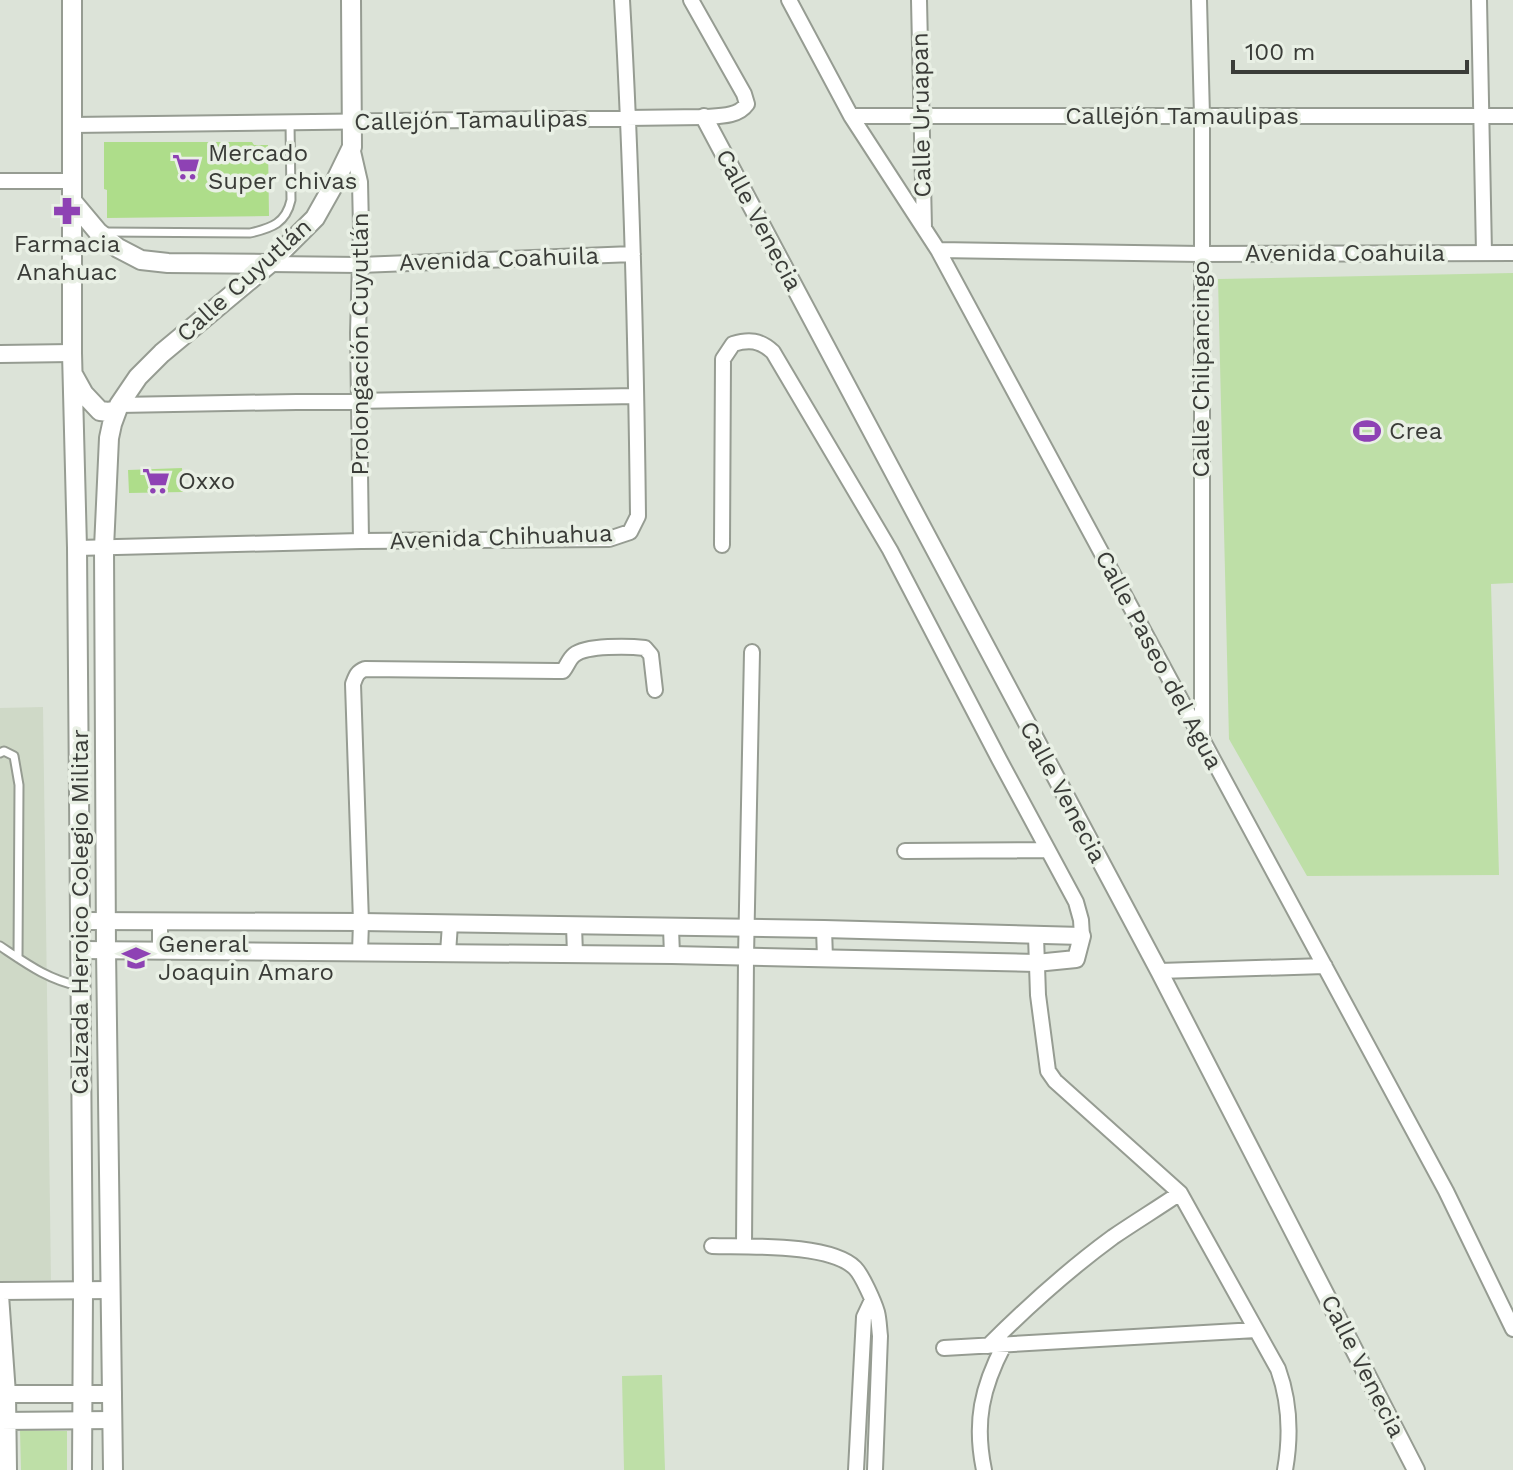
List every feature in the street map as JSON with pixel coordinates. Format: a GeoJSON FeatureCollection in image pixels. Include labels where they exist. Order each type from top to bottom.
{"type":"FeatureCollection","features":[{"type":"Feature","properties":{"kind":"main road","name":"Calzada Heroico Colegio Militar"},"geometry":{"type":"LineString","coordinates":[[72,0],[72,373],[81,921],[82,1470]]}},
{"type":"Feature","properties":{"kind":"main road","name":"Calle Cuyutlán"},"geometry":{"type":"LineString","coordinates":[[118,407],[138,377],[162,353],[269,264],[315,218],[352,147],[351,0]]}},
{"type":"Feature","properties":{"kind":"main road"},"geometry":{"type":"LineString","coordinates":[[72,201],[98,232],[118,248],[141,260],[269,264]]}},
{"type":"Feature","properties":{"kind":"main road"},"geometry":{"type":"LineString","coordinates":[[72,373],[84,394],[100,411],[109,412],[118,407]]}},
{"type":"Feature","properties":{"kind":"main road","name":"Calzada Heroico Colegio Militar"},"geometry":{"type":"LineString","coordinates":[[113,1470],[104,548],[109,438],[118,407]]}},
{"type":"Feature","properties":{"kind":"street","name":"Avenida Chihuahua"},"geometry":{"type":"LineString","coordinates":[[77,548],[609,539],[630,532],[638,516],[633,254],[622,0]]}},
{"type":"Feature","properties":{"kind":"street","name":"Callejón Tamaulipas"},"geometry":{"type":"LineString","coordinates":[[72,125],[704,117],[729,115],[742,110],[747,104],[744,94],[691,0]]}},
{"type":"Feature","properties":{"kind":"street","name":"Calle Paseo del Agua"},"geometry":{"type":"LineString","coordinates":[[789,0],[851,116],[938,250],[1446,1191],[1513,1329]]}},
{"type":"Feature","properties":{"kind":"street","name":"Calle Uruapan"},"geometry":{"type":"LineString","coordinates":[[919,0],[924,230]]}},
{"type":"Feature","properties":{"kind":"street","name":"Calle Chilpancingo"},"geometry":{"type":"LineString","coordinates":[[1199,0],[1202,116],[1202,739]]}},
{"type":"Feature","properties":{"kind":"street"},"geometry":{"type":"LineString","coordinates":[[1479,0],[1484,253]]}},
{"type":"Feature","properties":{"kind":"street","name":"Callejón Tamaulipas"},"geometry":{"type":"LineString","coordinates":[[851,116],[1513,116]]}},
{"type":"Feature","properties":{"kind":"street","name":"Calle Venecia"},"geometry":{"type":"LineString","coordinates":[[704,117],[1159,971],[1416,1470]]}},
{"type":"Feature","properties":{"kind":"street","name":"Prolongación Cuyutlán"},"geometry":{"type":"LineString","coordinates":[[352,147],[360,182],[358,333],[361,541]]}},
{"type":"Feature","properties":{"kind":"street"},"geometry":{"type":"LineString","coordinates":[[0,181],[72,181]]}},
{"type":"Feature","properties":{"kind":"street","name":"Avenida Coahuila"},"geometry":{"type":"LineString","coordinates":[[938,250],[1201,254],[1513,253]]}},
{"type":"Feature","properties":{"kind":"street","name":"Avenida Coahuila"},"geometry":{"type":"LineString","coordinates":[[269,264],[360,265],[633,254]]}},
{"type":"Feature","properties":{"kind":"street"},"geometry":{"type":"LineString","coordinates":[[80,950],[672,955],[1036,963],[1076,959],[1082,936],[1076,902],[890,550],[773,352],[764,344],[747,339],[733,344],[723,359],[722,545]]}},
{"type":"Feature","properties":{"kind":"street"},"geometry":{"type":"LineString","coordinates":[[0,354],[72,353]]}},
{"type":"Feature","properties":{"kind":"street"},"geometry":{"type":"LineString","coordinates":[[118,407],[636,396]]}},
{"type":"Feature","properties":{"kind":"street"},"geometry":{"type":"LineString","coordinates":[[360,952],[353,684],[359,671],[563,671],[571,658],[586,649],[636,647],[645,648],[651,655],[655,690]]}},
{"type":"Feature","properties":{"kind":"street"},"geometry":{"type":"LineString","coordinates":[[744,1246],[752,652]]}},
{"type":"Feature","properties":{"kind":"street"},"geometry":{"type":"LineString","coordinates":[[905,851],[1048,850]]}},
{"type":"Feature","properties":{"kind":"street"},"geometry":{"type":"LineString","coordinates":[[81,921],[361,922],[1082,936]]}},
{"type":"Feature","properties":{"kind":"street"},"geometry":{"type":"LineString","coordinates":[[160,921],[160,950]]}},
{"type":"Feature","properties":{"kind":"street"},"geometry":{"type":"LineString","coordinates":[[448,953],[450,924]]}},
{"type":"Feature","properties":{"kind":"street"},"geometry":{"type":"LineString","coordinates":[[574,926],[575,954]]}},
{"type":"Feature","properties":{"kind":"street"},"geometry":{"type":"LineString","coordinates":[[671,928],[672,955]]}},
{"type":"Feature","properties":{"kind":"street"},"geometry":{"type":"LineString","coordinates":[[824,929],[825,958]]}},
{"type":"Feature","properties":{"kind":"street"},"geometry":{"type":"LineString","coordinates":[[1036,936],[1038,995],[1048,1071],[1055,1081],[1180,1193],[1278,1369],[1289,1415],[1285,1470]]}},
{"type":"Feature","properties":{"kind":"street"},"geometry":{"type":"LineString","coordinates":[[1159,971],[1325,966]]}},
{"type":"Feature","properties":{"kind":"street"},"geometry":{"type":"LineString","coordinates":[[988,1346],[1025,1308],[1066,1274],[1180,1193]]}},
{"type":"Feature","properties":{"kind":"street"},"geometry":{"type":"LineString","coordinates":[[712,1246],[820,1251],[841,1258],[857,1269],[877,1310],[880,1336],[875,1470]]}},
{"type":"Feature","properties":{"kind":"street"},"geometry":{"type":"LineString","coordinates":[[8,1470],[0,1293],[111,1290]]}},
{"type":"Feature","properties":{"kind":"street"},"geometry":{"type":"LineString","coordinates":[[856,1470],[864,1317],[872,1300]]}},
{"type":"Feature","properties":{"kind":"street"},"geometry":{"type":"LineString","coordinates":[[944,1348],[1256,1330]]}},
{"type":"Feature","properties":{"kind":"street"},"geometry":{"type":"LineString","coordinates":[[984,1470],[979,1422],[983,1395],[991,1369],[1004,1345]]}},
{"type":"Feature","properties":{"kind":"street"},"geometry":{"type":"LineString","coordinates":[[3,1394],[113,1394]]}},
{"type":"Feature","properties":{"kind":"street"},"geometry":{"type":"LineString","coordinates":[[4,1421],[113,1420]]}},
{"type":"Feature","properties":{"kind":"lane"},"geometry":{"type":"LineString","coordinates":[[98,232],[250,233],[267,229],[288,212],[291,200],[290,122]]}},
{"type":"Feature","properties":{"kind":"lane"},"geometry":{"type":"LineString","coordinates":[[0,753],[4,751],[14,756],[19,785],[18,958]]}},
{"type":"Feature","properties":{"kind":"lane"},"geometry":{"type":"LineString","coordinates":[[0,946],[38,972],[81,987]]}},
{"type":"Feature","properties":{"kind":"shaded area"},"geometry":{"type":"Polygon","coordinates":[[[43,707],[51,1280],[0,1281],[0,708],[43,707]]]}},
{"type":"Feature","properties":{"kind":"green space","name":"Crea"},"geometry":{"type":"Polygon","coordinates":[[[1513,273],[1513,583],[1491,584],[1499,875],[1307,876],[1229,739],[1218,279],[1513,273]]]}},
{"type":"Feature","properties":{"kind":"green space"},"geometry":{"type":"Polygon","coordinates":[[[662,1375],[665,1470],[624,1470],[622,1376],[662,1375]]]}},
{"type":"Feature","properties":{"kind":"green space"},"geometry":{"type":"Polygon","coordinates":[[[20,1430],[67,1431],[67,1470],[21,1470],[20,1430]]]}},
{"type":"Feature","properties":{"kind":"building","name":"Mercado Super chivas"},"geometry":{"type":"Polygon","coordinates":[[[104,142],[252,142],[254,145],[268,145],[269,216],[107,218],[104,142]]]}},
{"type":"Feature","properties":{"kind":"building","name":"Oxxo"},"geometry":{"type":"Polygon","coordinates":[[[182,468],[183,492],[129,493],[128,470],[182,468]]]}},
{"type":"Feature","properties":{"kind":"place","name":"Mercado Super chivas"},"geometry":{"type":"Point","coordinates":[186,167]}},
{"type":"Feature","properties":{"kind":"place","name":"Farmacia Anahuac"},"geometry":{"type":"Point","coordinates":[67,211]}},
{"type":"Feature","properties":{"kind":"place","name":"Crea"},"geometry":{"type":"Point","coordinates":[1367,431]}},
{"type":"Feature","properties":{"kind":"place","name":"Oxxo"},"geometry":{"type":"Point","coordinates":[156,481]}},
{"type":"Feature","properties":{"kind":"place","name":"General Joaquin Amaro"},"geometry":{"type":"Point","coordinates":[136,958]}}]}
